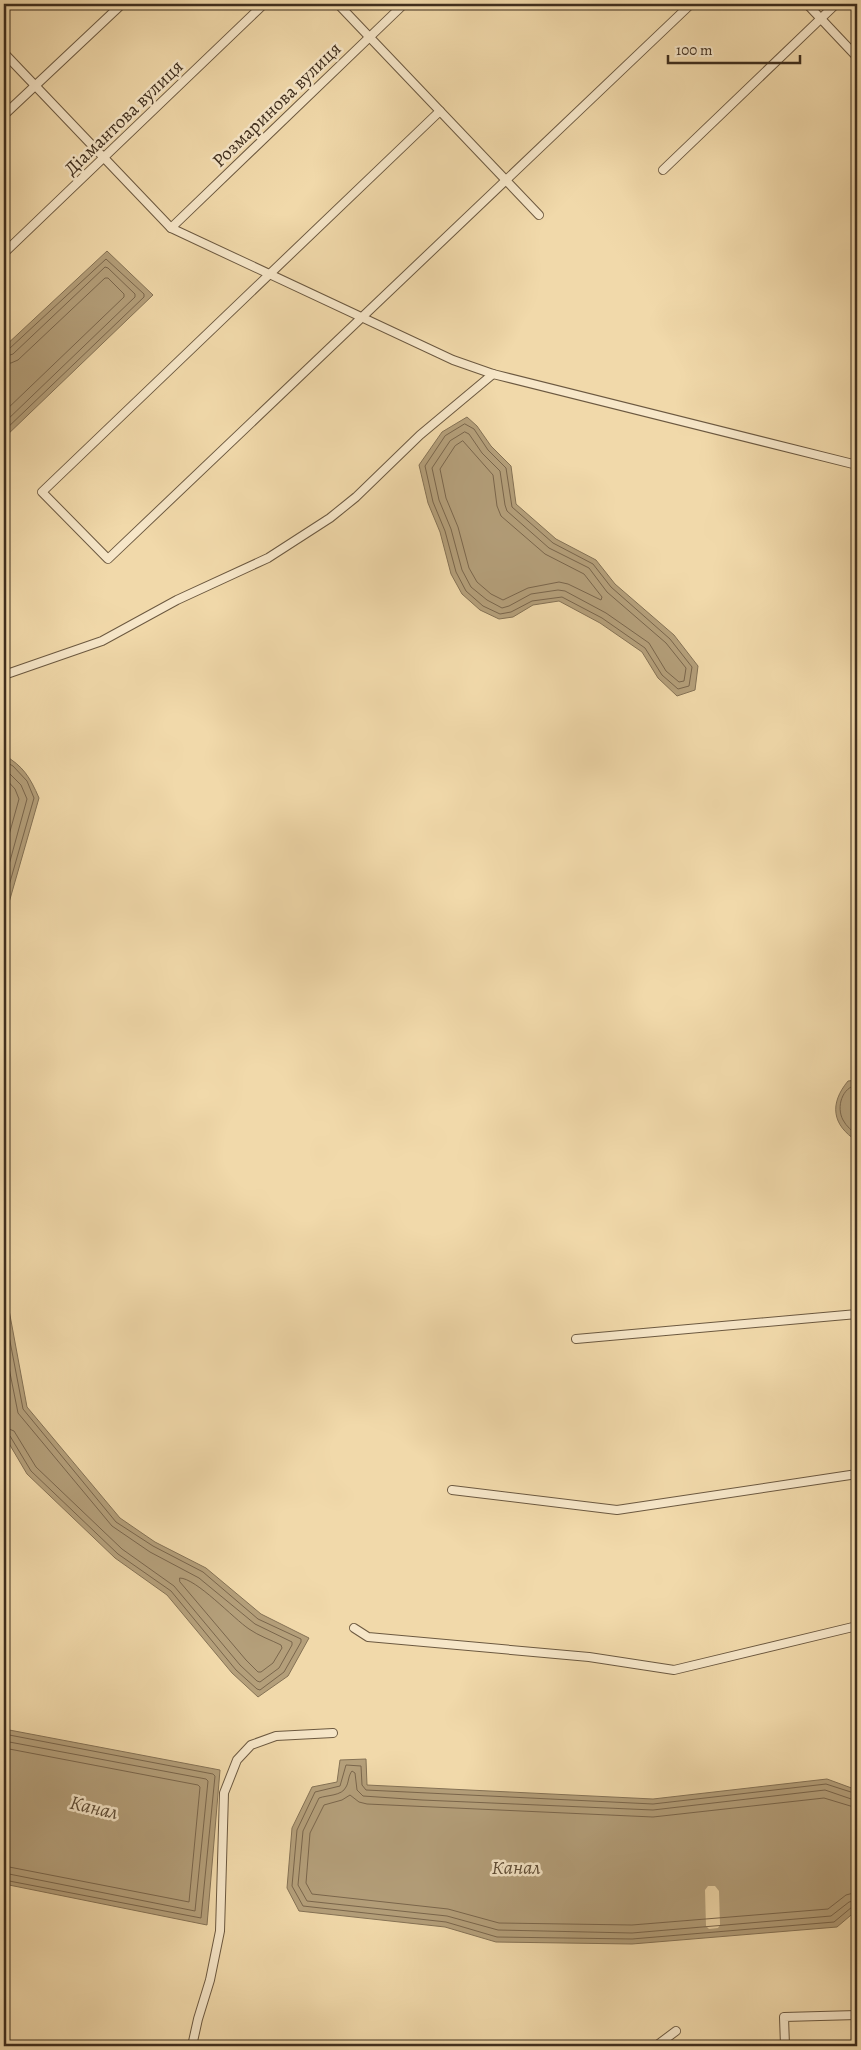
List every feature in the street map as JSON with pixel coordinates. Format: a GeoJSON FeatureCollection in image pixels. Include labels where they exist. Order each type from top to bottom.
{"type":"FeatureCollection","features":[{"type":"Feature","properties":{"kind":"street"},"geometry":{"type":"LineString","coordinates":[[4,115],[122,4]]}},
{"type":"Feature","properties":{"kind":"street","name":"Діамантова вулиця"},"geometry":{"type":"LineString","coordinates":[[4,253],[264,4]]}},
{"type":"Feature","properties":{"kind":"street"},"geometry":{"type":"LineString","coordinates":[[338,4],[539,215]]}},
{"type":"Feature","properties":{"kind":"street","name":"Розмаринова вулиця"},"geometry":{"type":"LineString","coordinates":[[171,228],[404,4]]}},
{"type":"Feature","properties":{"kind":"street"},"geometry":{"type":"LineString","coordinates":[[440,110],[42,492],[108,559],[691,4]]}},
{"type":"Feature","properties":{"kind":"street"},"geometry":{"type":"LineString","coordinates":[[806,4],[857,57]]}},
{"type":"Feature","properties":{"kind":"street"},"geometry":{"type":"LineString","coordinates":[[663,170],[836,4]]}},
{"type":"Feature","properties":{"kind":"street"},"geometry":{"type":"LineString","coordinates":[[4,53],[102,158],[171,228],[363,316],[453,360],[493,374],[857,465]]}},
{"type":"Feature","properties":{"kind":"street"},"geometry":{"type":"LineString","coordinates":[[4,675],[102,641],[177,600],[268,558],[330,518],[356,497],[420,434],[493,374]]}},
{"type":"Feature","properties":{"kind":"street"},"geometry":{"type":"LineString","coordinates":[[576,1339],[857,1314]]}},
{"type":"Feature","properties":{"kind":"street"},"geometry":{"type":"LineString","coordinates":[[452,1490],[617,1510],[857,1474]]}},
{"type":"Feature","properties":{"kind":"street"},"geometry":{"type":"LineString","coordinates":[[354,1628],[368,1637],[589,1657],[674,1670],[857,1626]]}},
{"type":"Feature","properties":{"kind":"street"},"geometry":{"type":"LineString","coordinates":[[192,2046],[210,1980],[220,1931],[224,1793],[237,1760],[251,1745],[276,1736],[333,1733]]}},
{"type":"Feature","properties":{"kind":"street"},"geometry":{"type":"LineString","coordinates":[[785,2046],[784,2017],[857,2015]]}},
{"type":"Feature","properties":{"kind":"street"},"geometry":{"type":"LineString","coordinates":[[656,2046],[676,2031]]}},
{"type":"Feature","properties":{"kind":"water"},"geometry":{"type":"Polygon","coordinates":[[[107,251],[153,295],[4,438],[4,347],[107,251]]]}},
{"type":"Feature","properties":{"kind":"water"},"geometry":{"type":"Polygon","coordinates":[[[467,417],[477,426],[491,446],[511,466],[516,504],[556,539],[596,560],[615,584],[674,635],[698,666],[695,690],[677,696],[658,678],[642,652],[600,623],[559,601],[533,605],[513,617],[499,619],[480,610],[462,594],[451,574],[440,532],[428,503],[419,465],[442,432],[467,417]]]}},
{"type":"Feature","properties":{"kind":"water"},"geometry":{"type":"Polygon","coordinates":[[[4,755],[16,763],[25,773],[39,798],[4,920],[4,755]]]}},
{"type":"Feature","properties":{"kind":"water"},"geometry":{"type":"Polygon","coordinates":[[[857,1080],[857,1141],[842,1128],[836,1114],[836,1106],[838,1098],[848,1081],[857,1080]]]}},
{"type":"Feature","properties":{"kind":"water"},"geometry":{"type":"Polygon","coordinates":[[[4,1283],[27,1407],[120,1518],[155,1542],[206,1568],[261,1614],[309,1638],[288,1676],[258,1697],[232,1673],[167,1595],[115,1558],[27,1474],[4,1435],[4,1283]]]}},
{"type":"Feature","properties":{"kind":"water","name":"Канал"},"geometry":{"type":"Polygon","coordinates":[[[4,1729],[220,1770],[207,1925],[4,1884],[4,1729]]]}},
{"type":"Feature","properties":{"kind":"water","name":"Канал"},"geometry":{"type":"Polygon","coordinates":[[[366,1759],[367,1785],[653,1799],[827,1779],[857,1790],[857,1910],[837,1927],[632,1944],[496,1942],[445,1927],[299,1911],[287,1888],[292,1828],[312,1787],[337,1782],[340,1760],[366,1759]]]}},
{"type":"Feature","properties":{"kind":"pier"},"geometry":{"type":"Polygon","coordinates":[[[708,1886],[715,1886],[719,1891],[720,1925],[718,1928],[709,1929],[706,1926],[705,1890],[708,1886]]]}}]}
